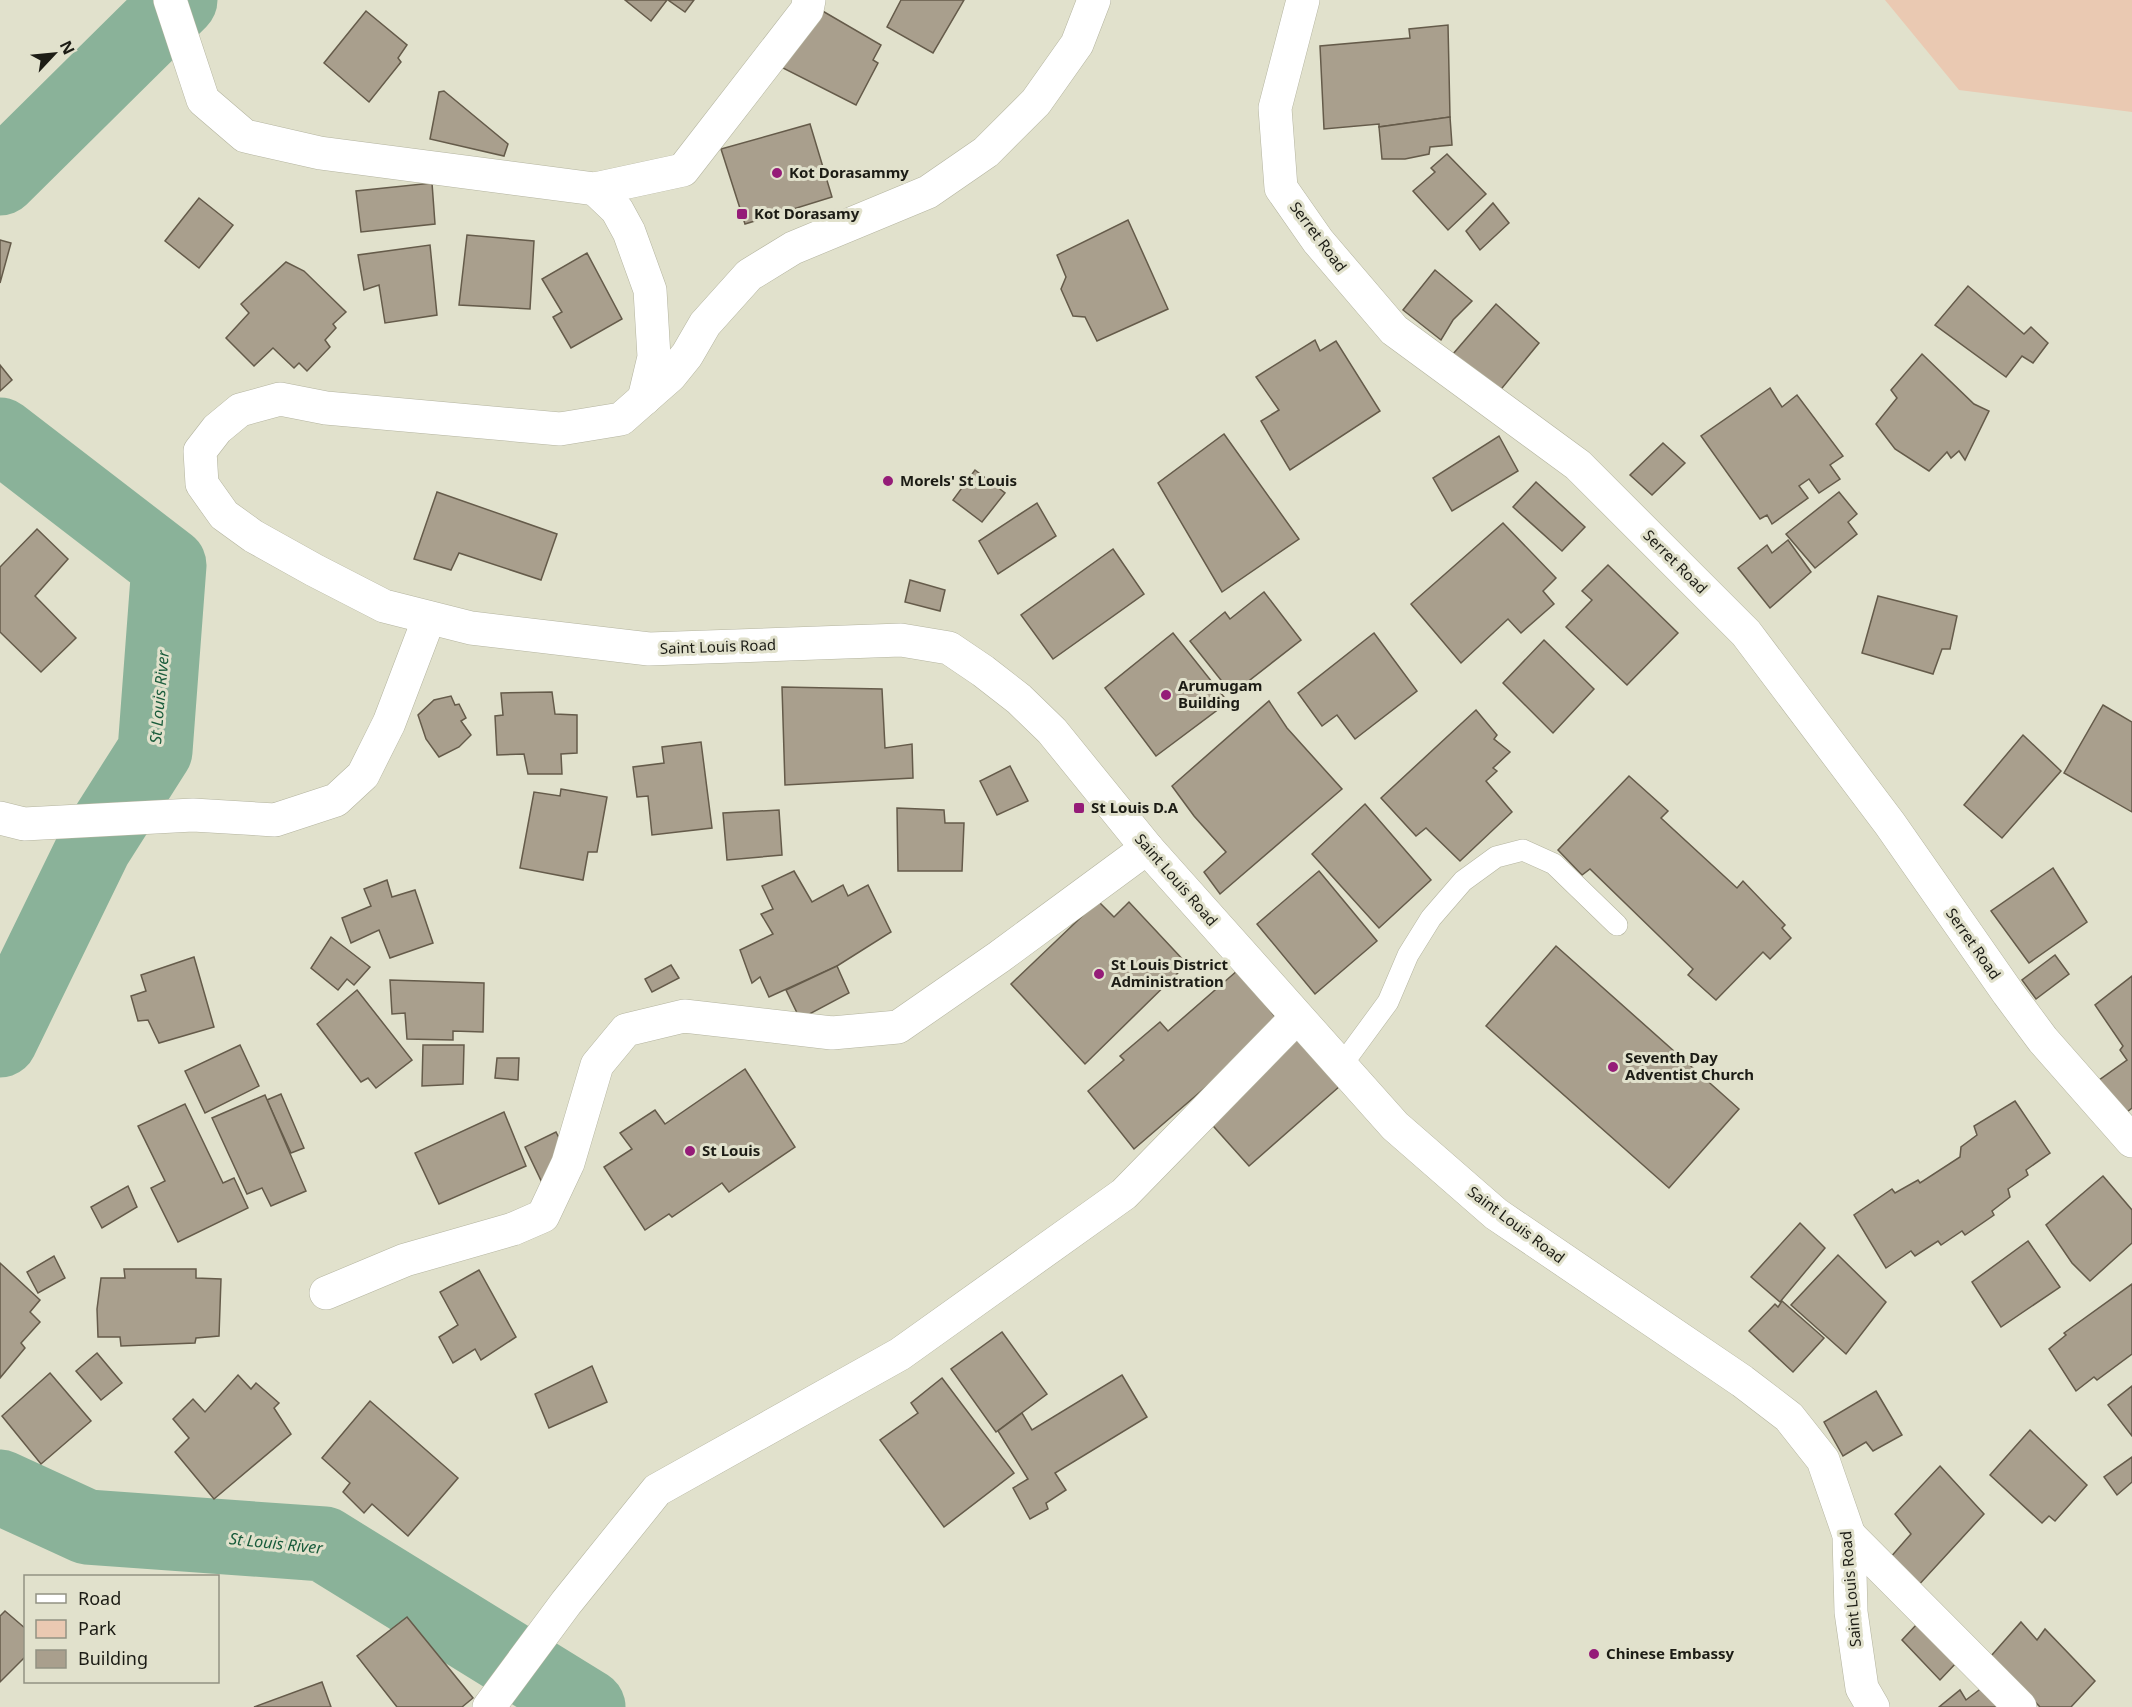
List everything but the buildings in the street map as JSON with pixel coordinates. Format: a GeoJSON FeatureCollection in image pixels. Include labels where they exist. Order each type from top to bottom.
{"type":"FeatureCollection","features":[{"type":"Feature","properties":{"kind":"street"},"geometry":{"type":"LineString","coordinates":[[170,0],[203,100],[245,136],[320,153],[595,189],[683,170],[807,10],[809,0]]}},
{"type":"Feature","properties":{"kind":"street","name":"Saint Louis Road"},"geometry":{"type":"LineString","coordinates":[[1094,0],[1077,44],[1043,93],[986,152],[928,192],[793,248],[749,275],[705,324],[687,355],[670,376],[621,419],[560,429],[326,408],[280,399],[240,410],[217,429],[200,451],[202,484],[224,515],[253,537],[384,606],[429,618],[471,628],[649,650],[902,640],[949,648],[1019,699],[1052,731],[1147,848],[1296,1018],[1395,1126],[1496,1214],[1742,1381],[1790,1417],[1823,1460],[1849,1535],[1851,1612],[1862,1688],[1873,1707]]}},
{"type":"Feature","properties":{"kind":"street","name":"Serret Road"},"geometry":{"type":"LineString","coordinates":[[1303,0],[1275,108],[1281,188],[1317,241],[1394,330],[1578,465],[1746,633],[1890,824],[2043,1040],[2132,1141]]}},
{"type":"Feature","properties":{"kind":"street"},"geometry":{"type":"LineString","coordinates":[[595,189],[617,210],[629,232],[650,290],[654,357],[644,399]]}},
{"type":"Feature","properties":{"kind":"street"},"geometry":{"type":"LineString","coordinates":[[12,821],[193,815],[275,820],[336,800],[363,776],[388,723],[429,618]]}},
{"type":"Feature","properties":{"kind":"street"},"geometry":{"type":"LineString","coordinates":[[326,1293],[405,1260],[513,1229],[543,1216],[568,1163],[597,1065],[626,1030],[684,1016],[832,1033],[898,1027],[999,957],[1147,848]]}},
{"type":"Feature","properties":{"kind":"street"},"geometry":{"type":"LineString","coordinates":[[489,1707],[566,1603],[657,1490],[900,1354],[1124,1194],[1296,1018]]}},
{"type":"Feature","properties":{"kind":"street"},"geometry":{"type":"LineString","coordinates":[[1849,1535],[2020,1707]]}},
{"type":"Feature","properties":{"kind":"lane"},"geometry":{"type":"LineString","coordinates":[[1341,1066],[1388,1002],[1408,955],[1431,918],[1463,881],[1496,857],[1523,850],[1554,864],[1617,925]]}},
{"type":"Feature","properties":{"kind":"green space"},"geometry":{"type":"Polygon","coordinates":[[[1885,0],[2132,0],[2132,112],[1959,90],[1885,0]]]}},
{"type":"Feature","properties":{"kind":"waterway","name":"St Louis River"},"geometry":{"type":"LineString","coordinates":[[0,178],[180,0]]}},
{"type":"Feature","properties":{"kind":"waterway","name":"St Louis River"},"geometry":{"type":"LineString","coordinates":[[0,435],[169,565],[155,751],[94,847],[0,1040]]}},
{"type":"Feature","properties":{"kind":"waterway","name":"St Louis River"},"geometry":{"type":"LineString","coordinates":[[0,1487],[87,1527],[324,1544],[588,1707]]}},
{"type":"Feature","properties":{"kind":"place","name":"Kot Dorasammy"},"geometry":{"type":"Point","coordinates":[777,173]}},
{"type":"Feature","properties":{"kind":"place","name":"Kot Dorasamy"},"geometry":{"type":"Point","coordinates":[742,214]}},
{"type":"Feature","properties":{"kind":"place","name":"Morels' St Louis"},"geometry":{"type":"Point","coordinates":[888,481]}},
{"type":"Feature","properties":{"kind":"place","name":"Arumugam Building"},"geometry":{"type":"Point","coordinates":[1166,695]}},
{"type":"Feature","properties":{"kind":"place","name":"St Louis D.A"},"geometry":{"type":"Point","coordinates":[1079,808]}},
{"type":"Feature","properties":{"kind":"place","name":"St Louis District Administration"},"geometry":{"type":"Point","coordinates":[1099,974]}},
{"type":"Feature","properties":{"kind":"place","name":"Seventh Day Adventist Church"},"geometry":{"type":"Point","coordinates":[1613,1067]}},
{"type":"Feature","properties":{"kind":"place","name":"St Louis"},"geometry":{"type":"Point","coordinates":[690,1151]}},
{"type":"Feature","properties":{"kind":"place","name":"Chinese Embassy"},"geometry":{"type":"Point","coordinates":[1594,1654]}}]}
